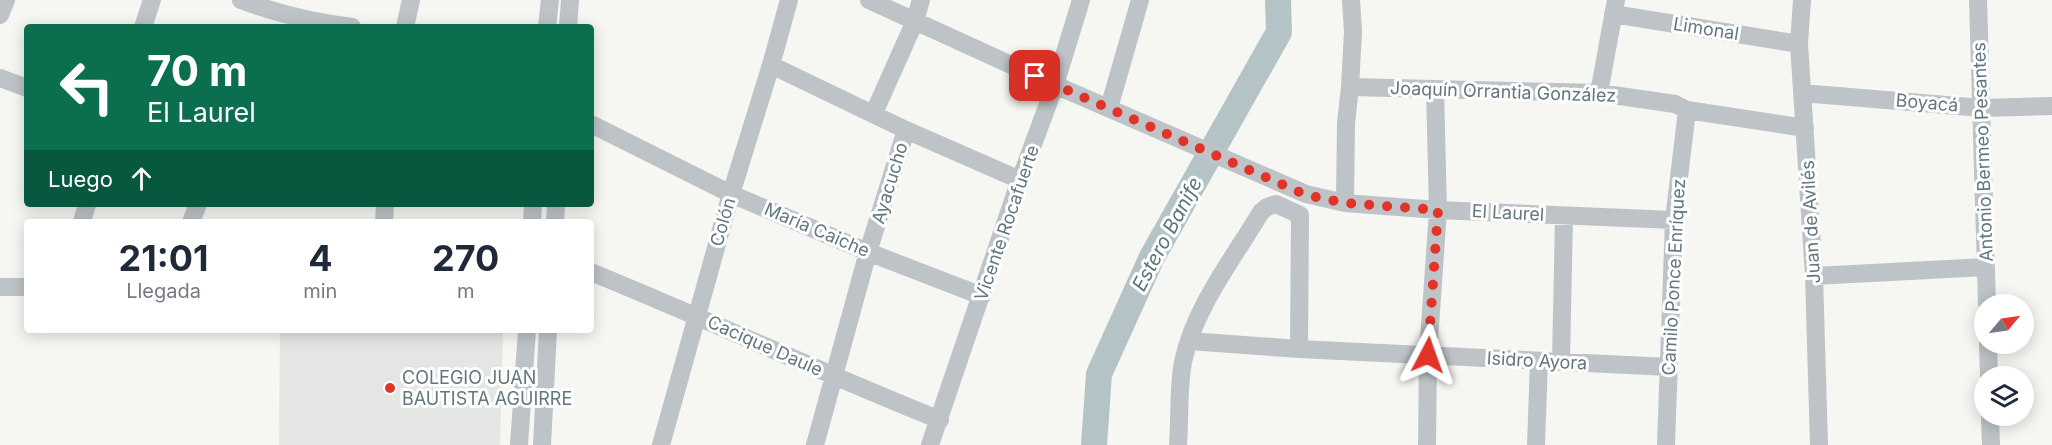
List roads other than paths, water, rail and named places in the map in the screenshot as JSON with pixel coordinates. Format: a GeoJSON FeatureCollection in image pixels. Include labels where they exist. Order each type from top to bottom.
{"type":"FeatureCollection","features":[{"type":"Feature","properties":{"kind":"street"},"geometry":{"type":"LineString","coordinates":[[0,15],[6,0]]}},
{"type":"Feature","properties":{"kind":"street"},"geometry":{"type":"LineString","coordinates":[[144,24],[152,0]]}},
{"type":"Feature","properties":{"kind":"street"},"geometry":{"type":"LineString","coordinates":[[241,0],[271,13],[326,24]]}},
{"type":"Feature","properties":{"kind":"street"},"geometry":{"type":"LineString","coordinates":[[406,24],[411,0]]}},
{"type":"Feature","properties":{"kind":"street"},"geometry":{"type":"LineString","coordinates":[[547,24],[550,0]]}},
{"type":"Feature","properties":{"kind":"street"},"geometry":{"type":"LineString","coordinates":[[568,24],[570,0]]}},
{"type":"Feature","properties":{"kind":"street","name":"Colón"},"geometry":{"type":"LineString","coordinates":[[661,445],[731,194],[789,0]]}},
{"type":"Feature","properties":{"kind":"street","name":"El Laurel"},"geometry":{"type":"LineString","coordinates":[[869,0],[1055,85],[1306,195],[1345,203],[1438,210],[1674,220]]}},
{"type":"Feature","properties":{"kind":"street"},"geometry":{"type":"LineString","coordinates":[[874,113],[915,21],[921,0]]}},
{"type":"Feature","properties":{"kind":"street","name":"Vicente Rocafuerte"},"geometry":{"type":"LineString","coordinates":[[930,445],[1020,180],[1055,85],[1081,0]]}},
{"type":"Feature","properties":{"kind":"street"},"geometry":{"type":"LineString","coordinates":[[1109,108],[1140,0]]}},
{"type":"Feature","properties":{"kind":"street"},"geometry":{"type":"LineString","coordinates":[[1345,203],[1346,123],[1353,32],[1351,0]]}},
{"type":"Feature","properties":{"kind":"street","name":"Juan de Avilés"},"geometry":{"type":"LineString","coordinates":[[1802,0],[1799,44],[1814,276],[1819,445]]}},
{"type":"Feature","properties":{"kind":"street","name":"Antonio Bermeo Pesantes"},"geometry":{"type":"LineString","coordinates":[[1978,0],[1987,294]]}},
{"type":"Feature","properties":{"kind":"street"},"geometry":{"type":"LineString","coordinates":[[1599,93],[1614,7]]}},
{"type":"Feature","properties":{"kind":"street","name":"Limonal"},"geometry":{"type":"LineString","coordinates":[[1614,7],[1799,44]]}},
{"type":"Feature","properties":{"kind":"street"},"geometry":{"type":"LineString","coordinates":[[771,65],[906,130],[1020,180]]}},
{"type":"Feature","properties":{"kind":"street"},"geometry":{"type":"LineString","coordinates":[[0,78],[24,87]]}},
{"type":"Feature","properties":{"kind":"street","name":"Joaquín Orrantia González"},"geometry":{"type":"LineString","coordinates":[[1350,87],[1599,93],[1675,104],[1687,110],[1805,128]]}},
{"type":"Feature","properties":{"kind":"street"},"geometry":{"type":"LineString","coordinates":[[1427,445],[1428,355],[1438,210],[1435,89]]}},
{"type":"Feature","properties":{"kind":"street","name":"Boyacá"},"geometry":{"type":"LineString","coordinates":[[1802,93],[1982,108],[2052,106]]}},
{"type":"Feature","properties":{"kind":"street","name":"Camilo Ponce Enríquez"},"geometry":{"type":"LineString","coordinates":[[1666,445],[1674,220],[1687,110]]}},
{"type":"Feature","properties":{"kind":"street","name":"María Caiche"},"geometry":{"type":"LineString","coordinates":[[594,126],[731,194],[868,252],[982,296]]}},
{"type":"Feature","properties":{"kind":"street","name":"Ayacucho"},"geometry":{"type":"LineString","coordinates":[[814,445],[868,252],[906,130]]}},
{"type":"Feature","properties":{"kind":"street"},"geometry":{"type":"LineString","coordinates":[[1178,445],[1183,364],[1189,341],[1207,300],[1261,212],[1275,204],[1300,215],[1299,349]]}},
{"type":"Feature","properties":{"kind":"street"},"geometry":{"type":"LineString","coordinates":[[1561,362],[1564,216]]}},
{"type":"Feature","properties":{"kind":"street"},"geometry":{"type":"LineString","coordinates":[[1814,276],[1986,267]]}},
{"type":"Feature","properties":{"kind":"street","name":"Cacique Daule"},"geometry":{"type":"LineString","coordinates":[[594,273],[940,420]]}},
{"type":"Feature","properties":{"kind":"street"},"geometry":{"type":"LineString","coordinates":[[0,287],[24,287]]}},
{"type":"Feature","properties":{"kind":"street"},"geometry":{"type":"LineString","coordinates":[[519,445],[527,333]]}},
{"type":"Feature","properties":{"kind":"street"},"geometry":{"type":"LineString","coordinates":[[542,445],[548,333]]}},
{"type":"Feature","properties":{"kind":"street","name":"Isidro Ayora"},"geometry":{"type":"LineString","coordinates":[[1189,341],[1299,349],[1670,367]]}},
{"type":"Feature","properties":{"kind":"street"},"geometry":{"type":"LineString","coordinates":[[1536,445],[1539,361]]}},
{"type":"Feature","properties":{"kind":"street"},"geometry":{"type":"LineString","coordinates":[[1990,426],[1991,445]]}},
{"type":"Feature","properties":{"kind":"waterway","name":"Estero Banife"},"geometry":{"type":"LineString","coordinates":[[1094,445],[1099,374],[1152,257],[1279,32],[1278,0]]}},
{"type":"Feature","properties":{"kind":"place","name":"COLEGIO JUAN BAUTISTA AGUIRRE"},"geometry":{"type":"Point","coordinates":[390,388]}}]}
